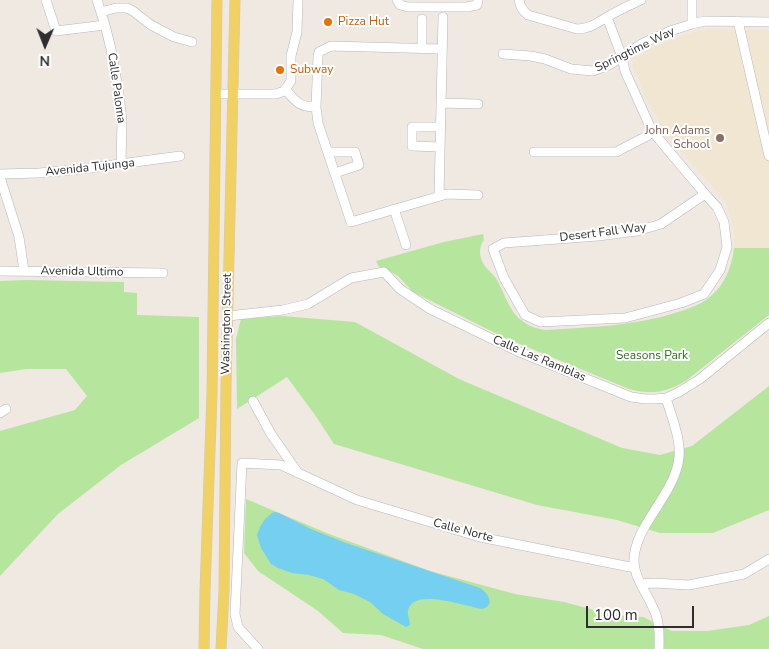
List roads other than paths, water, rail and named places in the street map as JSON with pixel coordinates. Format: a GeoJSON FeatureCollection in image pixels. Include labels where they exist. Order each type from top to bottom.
{"type":"FeatureCollection","features":[{"type":"Feature","properties":{"kind":"main road","name":"Washington Street"},"geometry":{"type":"LineString","coordinates":[[204,649],[212,394],[217,0]]}},
{"type":"Feature","properties":{"kind":"main road","name":"Washington Street"},"geometry":{"type":"LineString","coordinates":[[221,649],[224,591],[226,386],[235,0]]}},
{"type":"Feature","properties":{"kind":"street"},"geometry":{"type":"LineString","coordinates":[[46,0],[56,30],[105,25]]}},
{"type":"Feature","properties":{"kind":"street","name":"Calle Paloma"},"geometry":{"type":"LineString","coordinates":[[97,0],[111,49],[119,94],[122,121],[121,165]]}},
{"type":"Feature","properties":{"kind":"street"},"geometry":{"type":"LineString","coordinates":[[217,94],[276,94],[285,89],[290,80],[291,56],[297,32],[298,0]]}},
{"type":"Feature","properties":{"kind":"street"},"geometry":{"type":"LineString","coordinates":[[397,0],[400,5],[408,7],[438,7],[474,6],[477,5],[478,0]]}},
{"type":"Feature","properties":{"kind":"street"},"geometry":{"type":"LineString","coordinates":[[519,0],[521,7],[528,15],[577,29],[591,27],[641,0]]}},
{"type":"Feature","properties":{"kind":"street"},"geometry":{"type":"LineString","coordinates":[[692,0],[692,24]]}},
{"type":"Feature","properties":{"kind":"street"},"geometry":{"type":"LineString","coordinates":[[101,12],[116,8],[126,8],[151,25],[174,37],[192,42]]}},
{"type":"Feature","properties":{"kind":"street"},"geometry":{"type":"LineString","coordinates":[[607,17],[622,57],[625,71],[652,131],[705,194]]}},
{"type":"Feature","properties":{"kind":"street"},"geometry":{"type":"LineString","coordinates":[[439,196],[443,18]]}},
{"type":"Feature","properties":{"kind":"street"},"geometry":{"type":"LineString","coordinates":[[422,19],[422,48]]}},
{"type":"Feature","properties":{"kind":"street","name":"Springtime Way"},"geometry":{"type":"LineString","coordinates":[[503,54],[531,56],[571,69],[586,71],[601,69],[643,43],[692,24],[705,21],[769,22]]}},
{"type":"Feature","properties":{"kind":"street"},"geometry":{"type":"LineString","coordinates":[[738,21],[769,156]]}},
{"type":"Feature","properties":{"kind":"street"},"geometry":{"type":"LineString","coordinates":[[442,49],[331,46],[322,50],[318,56],[316,107],[318,123],[352,222],[447,194],[478,195]]}},
{"type":"Feature","properties":{"kind":"street"},"geometry":{"type":"LineString","coordinates":[[285,89],[300,106],[316,107]]}},
{"type":"Feature","properties":{"kind":"street"},"geometry":{"type":"LineString","coordinates":[[441,103],[478,104]]}},
{"type":"Feature","properties":{"kind":"street"},"geometry":{"type":"LineString","coordinates":[[440,127],[412,127],[412,146],[440,147]]}},
{"type":"Feature","properties":{"kind":"street"},"geometry":{"type":"LineString","coordinates":[[534,152],[616,152],[647,136],[652,131]]}},
{"type":"Feature","properties":{"kind":"street"},"geometry":{"type":"LineString","coordinates":[[328,152],[355,152],[359,165],[335,173]]}},
{"type":"Feature","properties":{"kind":"street","name":"Avenida Tujunga"},"geometry":{"type":"LineString","coordinates":[[0,176],[121,165],[180,156]]}},
{"type":"Feature","properties":{"kind":"street"},"geometry":{"type":"LineString","coordinates":[[0,176],[19,237],[24,271]]}},
{"type":"Feature","properties":{"kind":"street","name":"Desert Fall Way"},"geometry":{"type":"LineString","coordinates":[[705,194],[717,207],[724,222],[726,248],[720,270],[704,294],[681,303],[625,318],[540,322],[525,315],[504,278],[493,249],[504,243],[637,231],[662,224],[705,194]]}},
{"type":"Feature","properties":{"kind":"street"},"geometry":{"type":"LineString","coordinates":[[394,210],[406,245]]}},
{"type":"Feature","properties":{"kind":"street","name":"Avenida Ultimo"},"geometry":{"type":"LineString","coordinates":[[0,271],[163,273]]}},
{"type":"Feature","properties":{"kind":"street","name":"Calle Las Ramblas"},"geometry":{"type":"LineString","coordinates":[[228,316],[283,310],[308,304],[351,278],[384,272],[400,289],[430,309],[517,351],[631,397],[646,399],[666,398],[700,379],[769,323]]}},
{"type":"Feature","properties":{"kind":"street"},"geometry":{"type":"LineString","coordinates":[[659,649],[658,619],[641,584],[634,562],[636,544],[668,490],[679,459],[677,437],[666,398]]}},
{"type":"Feature","properties":{"kind":"street"},"geometry":{"type":"LineString","coordinates":[[253,401],[271,434],[298,473]]}},
{"type":"Feature","properties":{"kind":"street","name":"Calle Norte"},"geometry":{"type":"LineString","coordinates":[[258,649],[238,627],[236,614],[242,463],[280,465],[358,500],[480,537],[635,568]]}},
{"type":"Feature","properties":{"kind":"street"},"geometry":{"type":"LineString","coordinates":[[641,584],[689,585],[744,574],[769,559]]}},
{"type":"Feature","properties":{"kind":"water"},"geometry":{"type":"Polygon","coordinates":[[[275,512],[346,543],[480,588],[488,596],[489,605],[482,609],[442,600],[420,600],[412,603],[408,610],[410,625],[406,627],[383,614],[370,602],[354,594],[339,590],[323,579],[292,573],[271,564],[261,548],[257,535],[265,519],[275,512]]]}},
{"type":"Feature","properties":{"kind":"place","name":"Pizza Hut"},"geometry":{"type":"Point","coordinates":[328,22]}},
{"type":"Feature","properties":{"kind":"place","name":"Subway"},"geometry":{"type":"Point","coordinates":[280,70]}},
{"type":"Feature","properties":{"kind":"place","name":"John Adams School"},"geometry":{"type":"Point","coordinates":[720,138]}},
{"type":"Feature","properties":{"kind":"park label","name":"Seasons Park"},"geometry":{"type":"Point","coordinates":[652,356]}}]}
